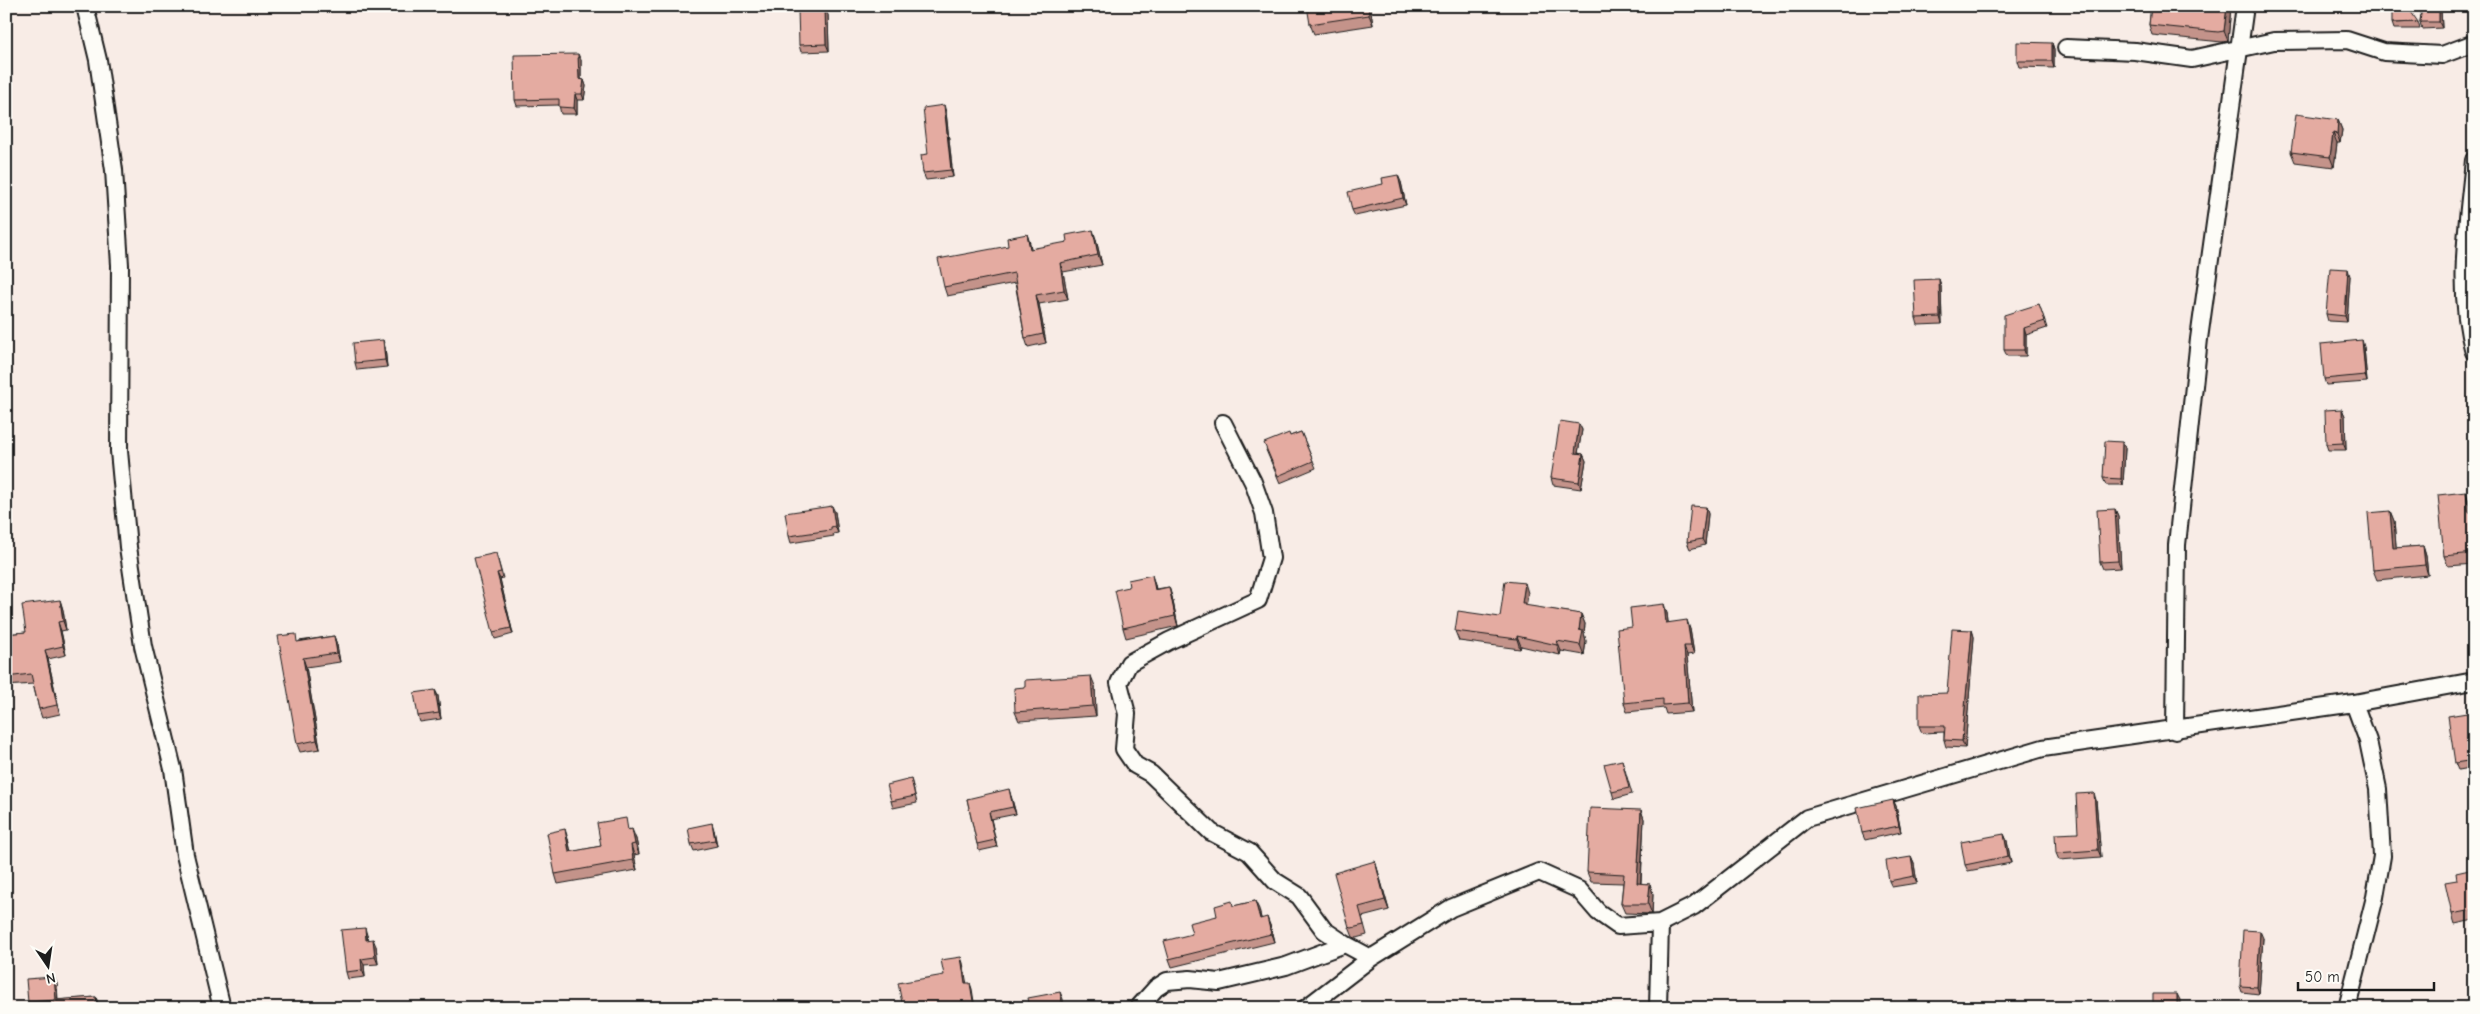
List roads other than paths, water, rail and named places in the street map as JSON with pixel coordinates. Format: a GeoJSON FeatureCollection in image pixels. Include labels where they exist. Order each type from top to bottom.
{"type":"FeatureCollection","features":[{"type":"Feature","properties":{"kind":"street"},"geometry":{"type":"LineString","coordinates":[[85,6],[98,60],[114,170],[120,265],[119,451],[128,547],[143,646],[173,770],[186,855],[222,1008]]}},
{"type":"Feature","properties":{"kind":"street"},"geometry":{"type":"LineString","coordinates":[[2175,731],[2178,545],[2199,339],[2245,6]]}},
{"type":"Feature","properties":{"kind":"street"},"geometry":{"type":"LineString","coordinates":[[2066,48],[2135,51],[2192,59],[2274,40],[2347,40],[2384,52],[2442,55],[2474,43]]}},
{"type":"Feature","properties":{"kind":"street"},"geometry":{"type":"LineString","coordinates":[[2474,160],[2464,267],[2464,305],[2474,352]]}},
{"type":"Feature","properties":{"kind":"street"},"geometry":{"type":"LineString","coordinates":[[1223,423],[1253,482],[1264,513],[1271,558],[1258,600],[1169,641],[1129,663],[1119,683],[1127,714],[1124,749],[1136,764],[1151,774],[1212,832],[1249,852],[1275,880],[1299,896],[1324,930],[1371,958]]}},
{"type":"Feature","properties":{"kind":"street"},"geometry":{"type":"LineString","coordinates":[[1306,1008],[1371,958],[1451,908],[1539,872],[1578,890],[1598,912],[1618,926],[1660,923],[1694,906],[1807,818],[2043,748],[2175,731],[2354,703],[2474,681]]}},
{"type":"Feature","properties":{"kind":"street"},"geometry":{"type":"LineString","coordinates":[[2347,1008],[2375,897],[2382,856],[2378,789],[2368,741],[2354,703]]}},
{"type":"Feature","properties":{"kind":"street"},"geometry":{"type":"LineString","coordinates":[[1658,1008],[1660,923]]}},
{"type":"Feature","properties":{"kind":"street"},"geometry":{"type":"LineString","coordinates":[[1138,1008],[1156,988],[1168,981],[1190,979],[1218,982],[1286,966],[1345,944]]}}]}
